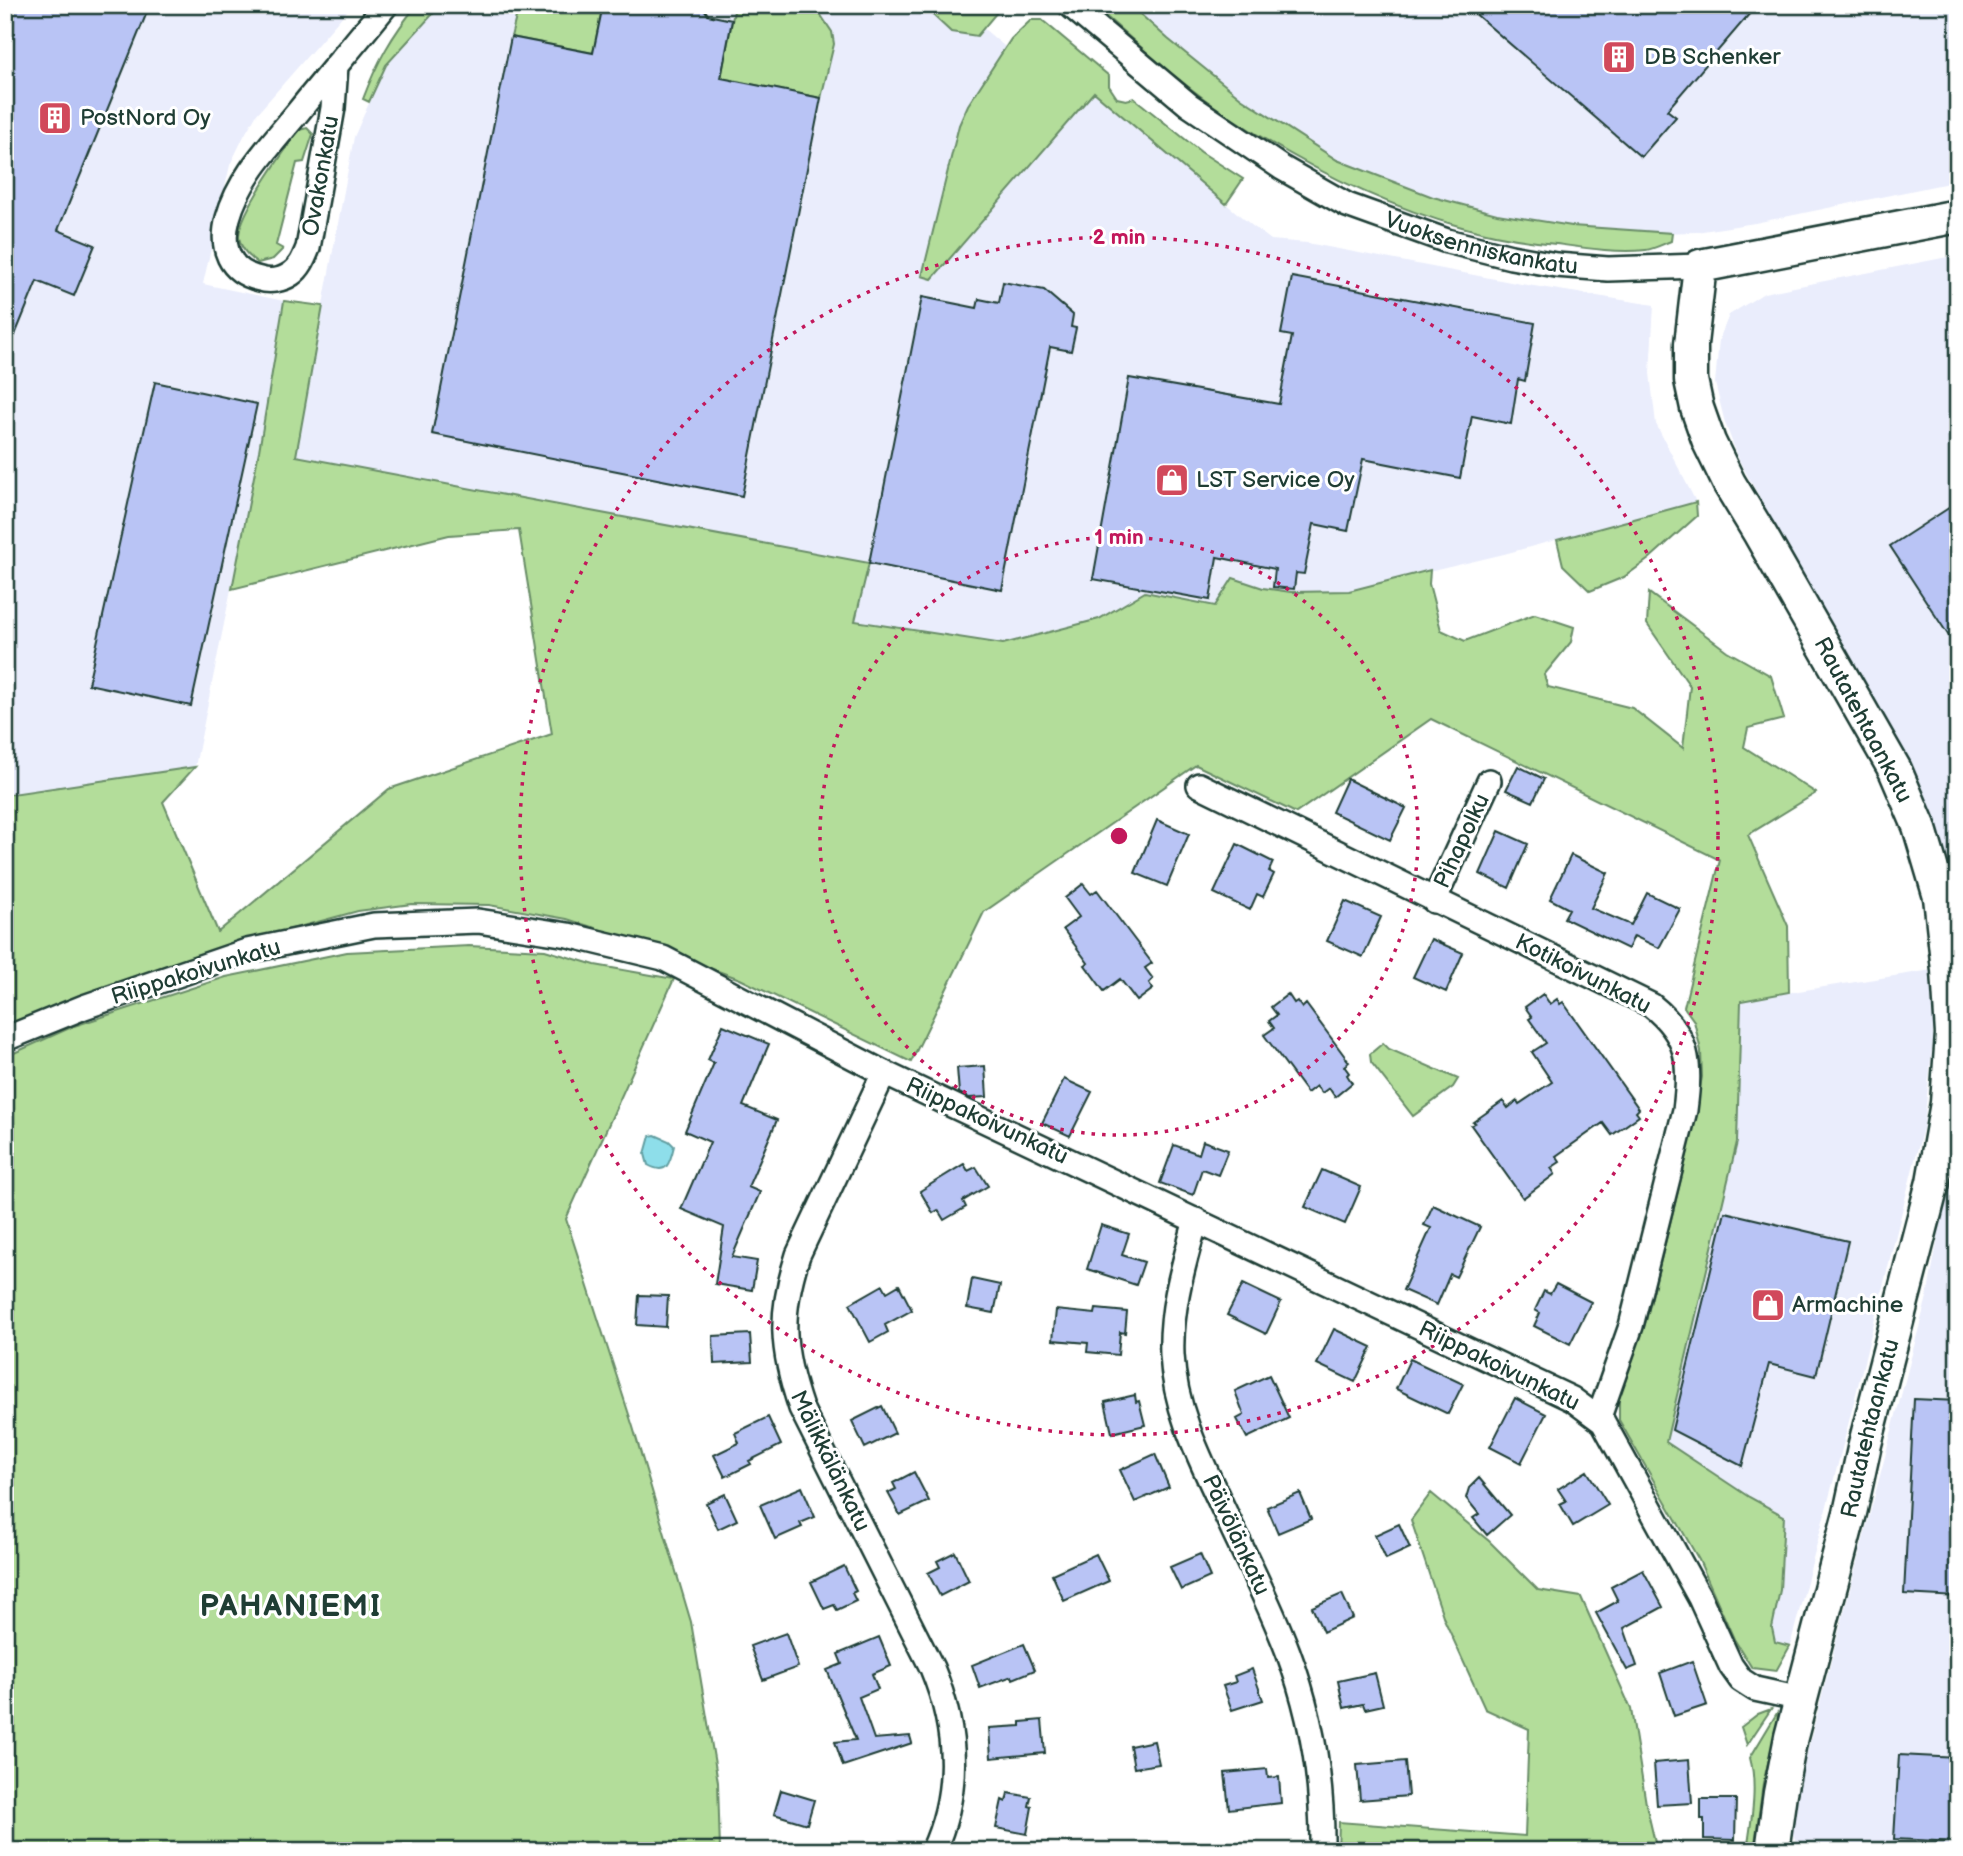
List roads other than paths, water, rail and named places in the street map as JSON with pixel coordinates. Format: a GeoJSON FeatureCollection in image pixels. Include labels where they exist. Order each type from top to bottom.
{"type":"FeatureCollection","features":[{"type":"Feature","properties":{"kind":"street","name":"Ovakonkatu"},"geometry":{"type":"LineString","coordinates":[[336,66],[332,108],[308,248],[293,273],[281,279],[266,281],[254,278],[234,267],[226,246],[228,220],[233,203],[254,166],[386,5]]}},
{"type":"Feature","properties":{"kind":"street","name":"Vuoksenniskankatu"},"geometry":{"type":"LineString","coordinates":[[1070,5],[1189,105],[1282,168],[1347,205],[1447,241],[1511,257],[1556,265],[1608,269],[1700,266],[1958,216]]}},
{"type":"Feature","properties":{"kind":"street","name":"Rautatehtaankatu"},"geometry":{"type":"LineString","coordinates":[[1700,266],[1691,344],[1691,380],[1705,431],[1729,483],[1895,770],[1919,826],[1940,897],[1952,1034],[1947,1103],[1933,1182],[1791,1737],[1772,1851]]}},
{"type":"Feature","properties":{"kind":"street","name":"Pihapolku"},"geometry":{"type":"LineString","coordinates":[[1434,901],[1489,781]]}},
{"type":"Feature","properties":{"kind":"street","name":"Kotikoivunkatu"},"geometry":{"type":"LineString","coordinates":[[1199,785],[1651,1005],[1668,1018],[1676,1030],[1687,1063],[1685,1110],[1631,1326],[1599,1418]]}},
{"type":"Feature","properties":{"kind":"street","name":"Riippakoivunkatu"},"geometry":{"type":"LineString","coordinates":[[5,1039],[85,1007],[247,951],[374,925],[478,921],[568,935],[663,958],[884,1073],[1572,1399],[1599,1418],[1615,1442],[1700,1598],[1731,1666],[1741,1681],[1755,1689],[1801,1699]]}},
{"type":"Feature","properties":{"kind":"street","name":"Mälikkälänkatu"},"geometry":{"type":"LineString","coordinates":[[884,1073],[798,1255],[785,1305],[785,1352],[801,1408],[941,1689],[948,1715],[953,1768],[946,1814],[933,1851]]}},
{"type":"Feature","properties":{"kind":"street","name":"Päivölänkatu"},"geometry":{"type":"LineString","coordinates":[[1196,1220],[1179,1283],[1174,1314],[1172,1356],[1179,1401],[1195,1447],[1279,1628],[1297,1679],[1314,1743],[1322,1851]]}},
{"type":"Feature","properties":{"kind":"water"},"geometry":{"type":"Polygon","coordinates":[[[655,1135],[674,1146],[667,1166],[660,1169],[648,1165],[645,1154],[650,1136],[655,1135]]]}},
{"type":"Feature","properties":{"kind":"place","name":"DB Schenker"},"geometry":{"type":"Point","coordinates":[1619,57]}},
{"type":"Feature","properties":{"kind":"place","name":"PostNord Oy"},"geometry":{"type":"Point","coordinates":[55,118]}},
{"type":"Feature","properties":{"kind":"place","name":"LST Service Oy"},"geometry":{"type":"Point","coordinates":[1172,480]}},
{"type":"Feature","properties":{"kind":"place","name":"Armachine"},"geometry":{"type":"Point","coordinates":[1768,1305]}},
{"type":"Feature","properties":{"kind":"district","name":"PAHANIEMI"},"geometry":{"type":"Point","coordinates":[291,1607]}}]}
